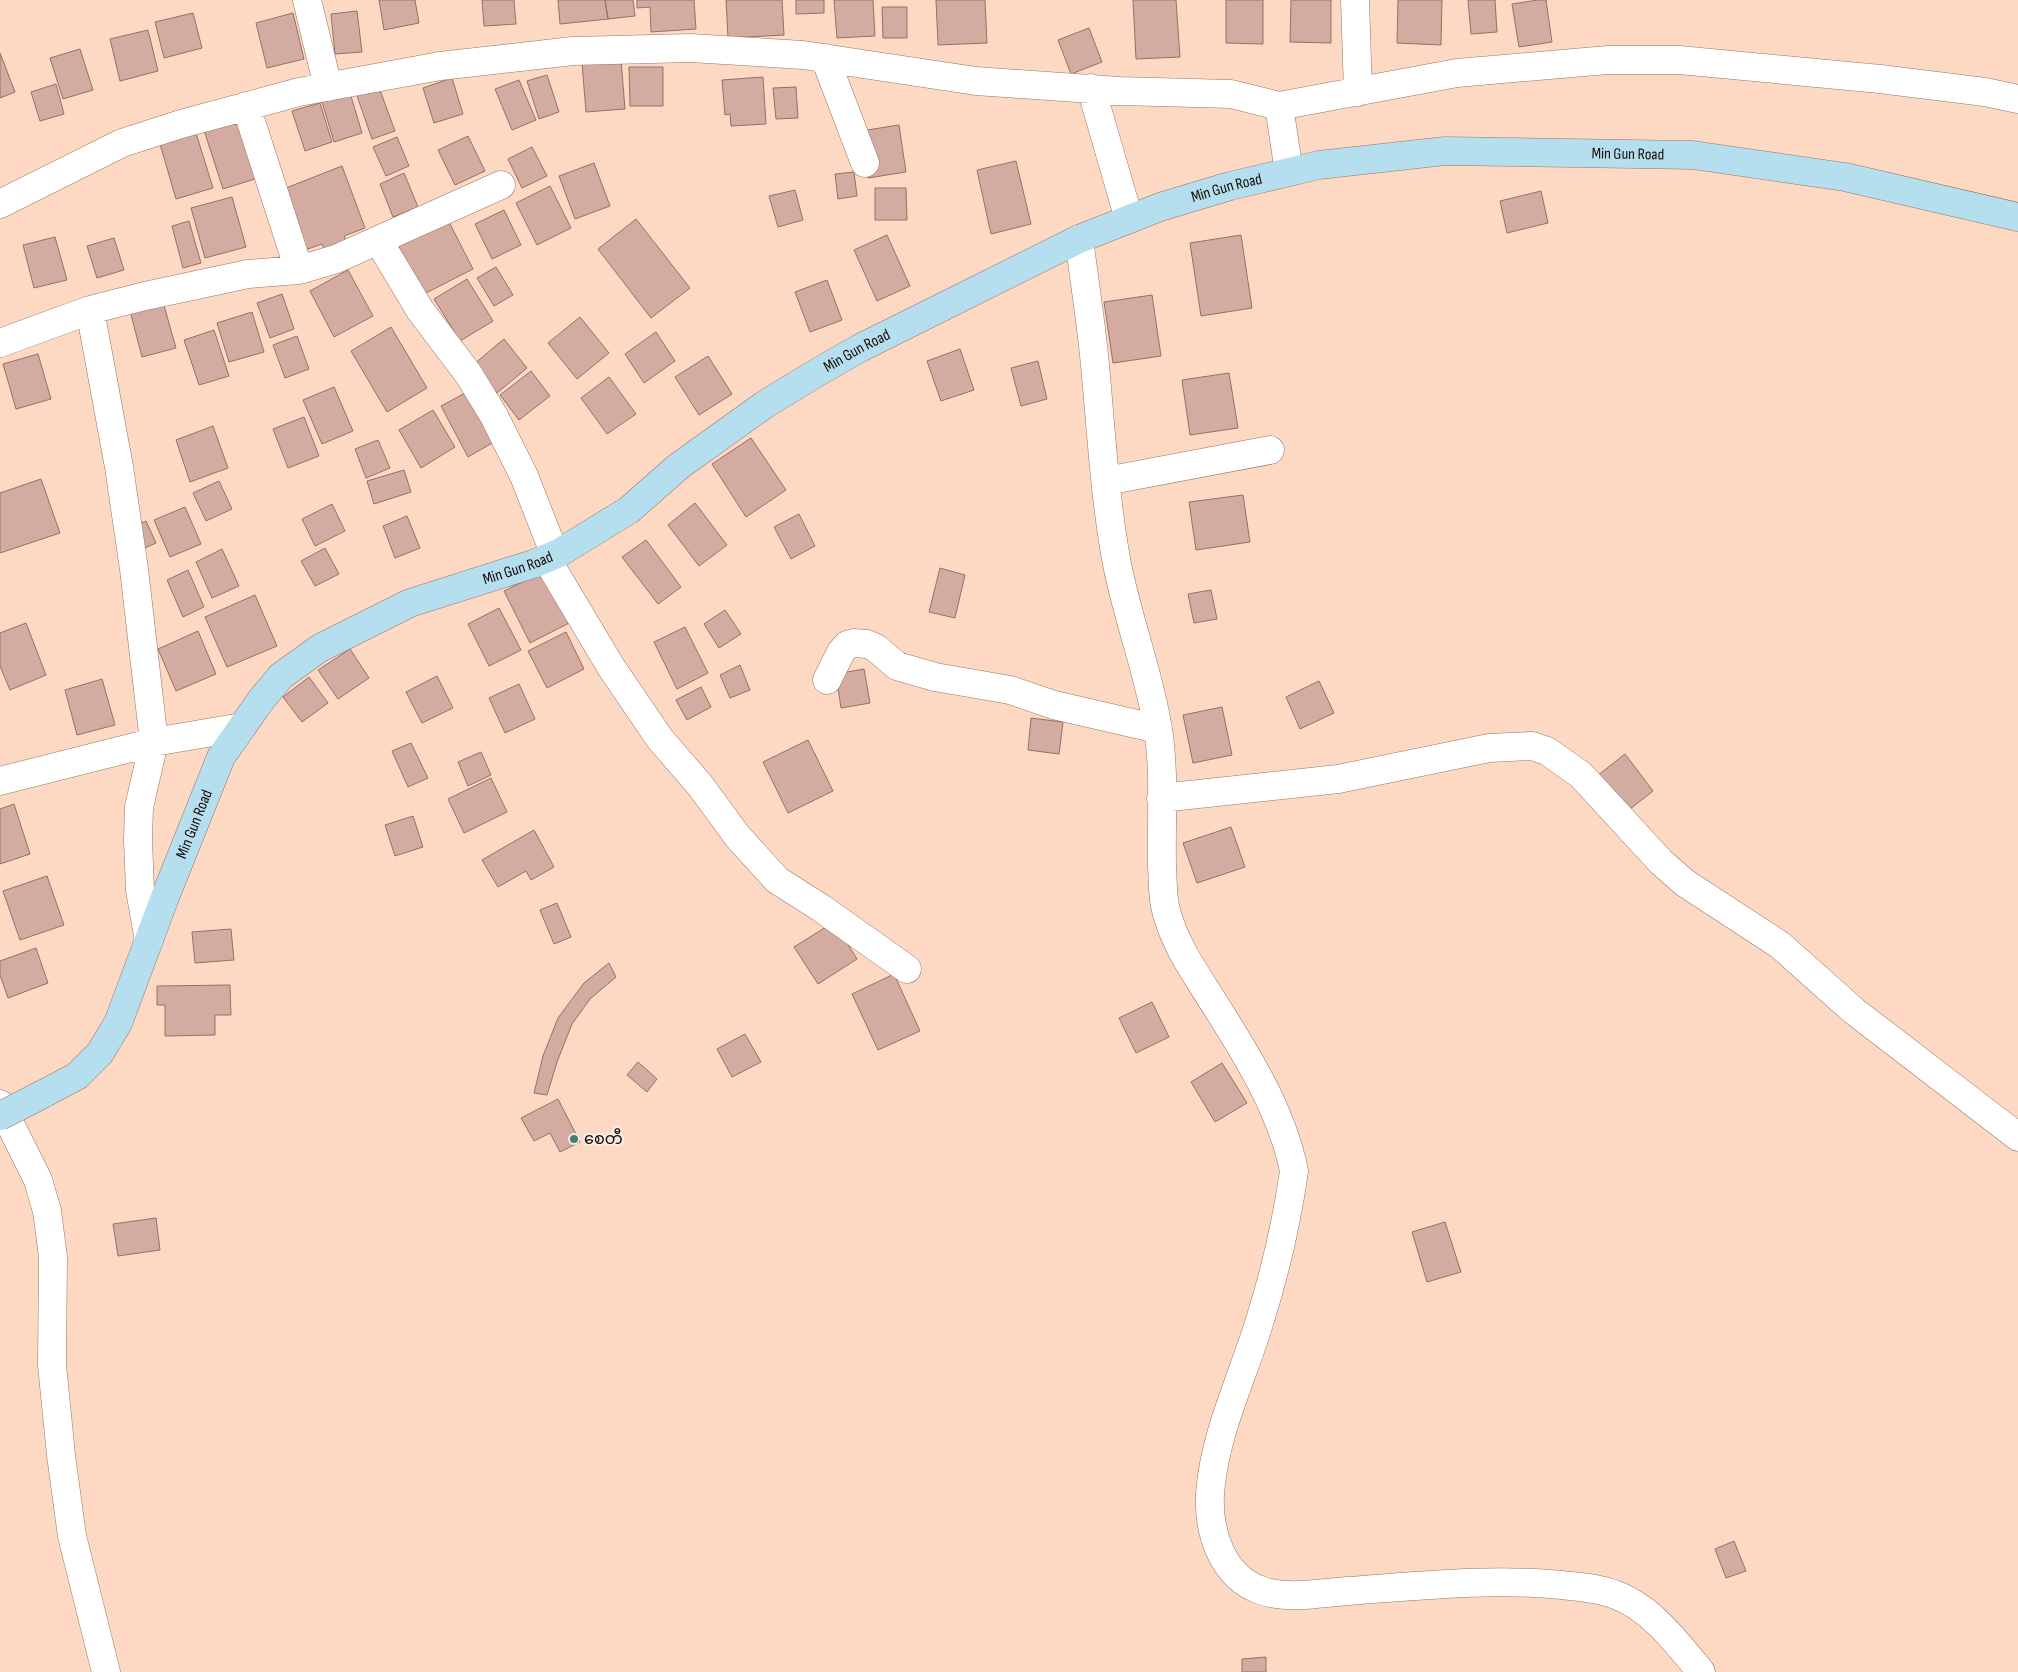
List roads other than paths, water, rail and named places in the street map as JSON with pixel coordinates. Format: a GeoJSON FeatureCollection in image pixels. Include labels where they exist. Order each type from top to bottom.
{"type":"FeatureCollection","features":[{"type":"Feature","properties":{"kind":"street"},"geometry":{"type":"LineString","coordinates":[[307,0],[328,87]]}},
{"type":"Feature","properties":{"kind":"street"},"geometry":{"type":"LineString","coordinates":[[1355,0],[1358,92]]}},
{"type":"Feature","properties":{"kind":"street"},"geometry":{"type":"LineString","coordinates":[[0,204],[122,143],[246,106],[328,87],[440,66],[573,51],[690,48],[803,55],[976,81],[1231,94],[1279,106],[1457,73],[1608,60],[1679,60],[1880,79],[1985,92],[2018,99]]}},
{"type":"Feature","properties":{"kind":"street"},"geometry":{"type":"LineString","coordinates":[[825,58],[865,162]]}},
{"type":"Feature","properties":{"kind":"street"},"geometry":{"type":"LineString","coordinates":[[1091,88],[1129,218]]}},
{"type":"Feature","properties":{"kind":"street"},"geometry":{"type":"LineString","coordinates":[[246,106],[299,270]]}},
{"type":"Feature","properties":{"kind":"street"},"geometry":{"type":"LineString","coordinates":[[1279,106],[1289,172]]}},
{"type":"Feature","properties":{"kind":"street","name":"Min Gun Road"},"geometry":{"type":"LineString","coordinates":[[0,1116],[77,1076],[100,1053],[118,1023],[221,757],[281,676],[320,648],[410,604],[533,564],[550,556],[629,510],[679,466],[764,405],[818,372],[860,348],[1079,239],[1129,218],[1230,186],[1328,164],[1445,151],[1693,155],[1845,177],[2018,217]]}},
{"type":"Feature","properties":{"kind":"street"},"geometry":{"type":"LineString","coordinates":[[0,343],[90,310],[248,274],[299,270],[336,259],[501,185]]}},
{"type":"Feature","properties":{"kind":"street"},"geometry":{"type":"LineString","coordinates":[[1079,239],[1094,351],[1108,510],[1127,608],[1150,686],[1158,729],[1162,760],[1163,889],[1166,912],[1184,955],[1251,1066],[1272,1107],[1288,1148],[1294,1171],[1270,1284],[1260,1321],[1224,1425],[1210,1492],[1210,1519],[1217,1544],[1232,1571],[1248,1585],[1279,1596],[1450,1584],[1533,1582],[1614,1593],[1632,1601],[1656,1621],[1701,1672]]}},
{"type":"Feature","properties":{"kind":"street"},"geometry":{"type":"LineString","coordinates":[[378,240],[420,310],[469,375],[494,416],[524,476],[550,556],[611,667],[660,739],[698,784],[738,837],[777,880],[821,908],[907,969]]}},
{"type":"Feature","properties":{"kind":"street"},"geometry":{"type":"LineString","coordinates":[[90,310],[121,476],[154,742],[139,807],[138,840],[140,890],[149,941]]}},
{"type":"Feature","properties":{"kind":"street"},"geometry":{"type":"LineString","coordinates":[[1106,481],[1270,450]]}},
{"type":"Feature","properties":{"kind":"street"},"geometry":{"type":"LineString","coordinates":[[827,680],[840,652],[847,646],[867,644],[876,648],[898,666],[935,676],[1010,690],[1054,704],[1158,729]]}},
{"type":"Feature","properties":{"kind":"street"},"geometry":{"type":"LineString","coordinates":[[0,781],[154,742],[242,727]]}},
{"type":"Feature","properties":{"kind":"street"},"geometry":{"type":"LineString","coordinates":[[1161,798],[1338,779],[1489,748],[1532,746],[1547,751],[1581,775],[1661,862],[1685,883],[1780,945],[1854,1011],[2018,1136]]}},
{"type":"Feature","properties":{"kind":"street"},"geometry":{"type":"LineString","coordinates":[[0,1104],[38,1180],[47,1211],[53,1257],[52,1365],[61,1455],[72,1536],[106,1672]]}},
{"type":"Feature","properties":{"kind":"place","name":"စေတီ"},"geometry":{"type":"Point","coordinates":[574,1139]}}]}
